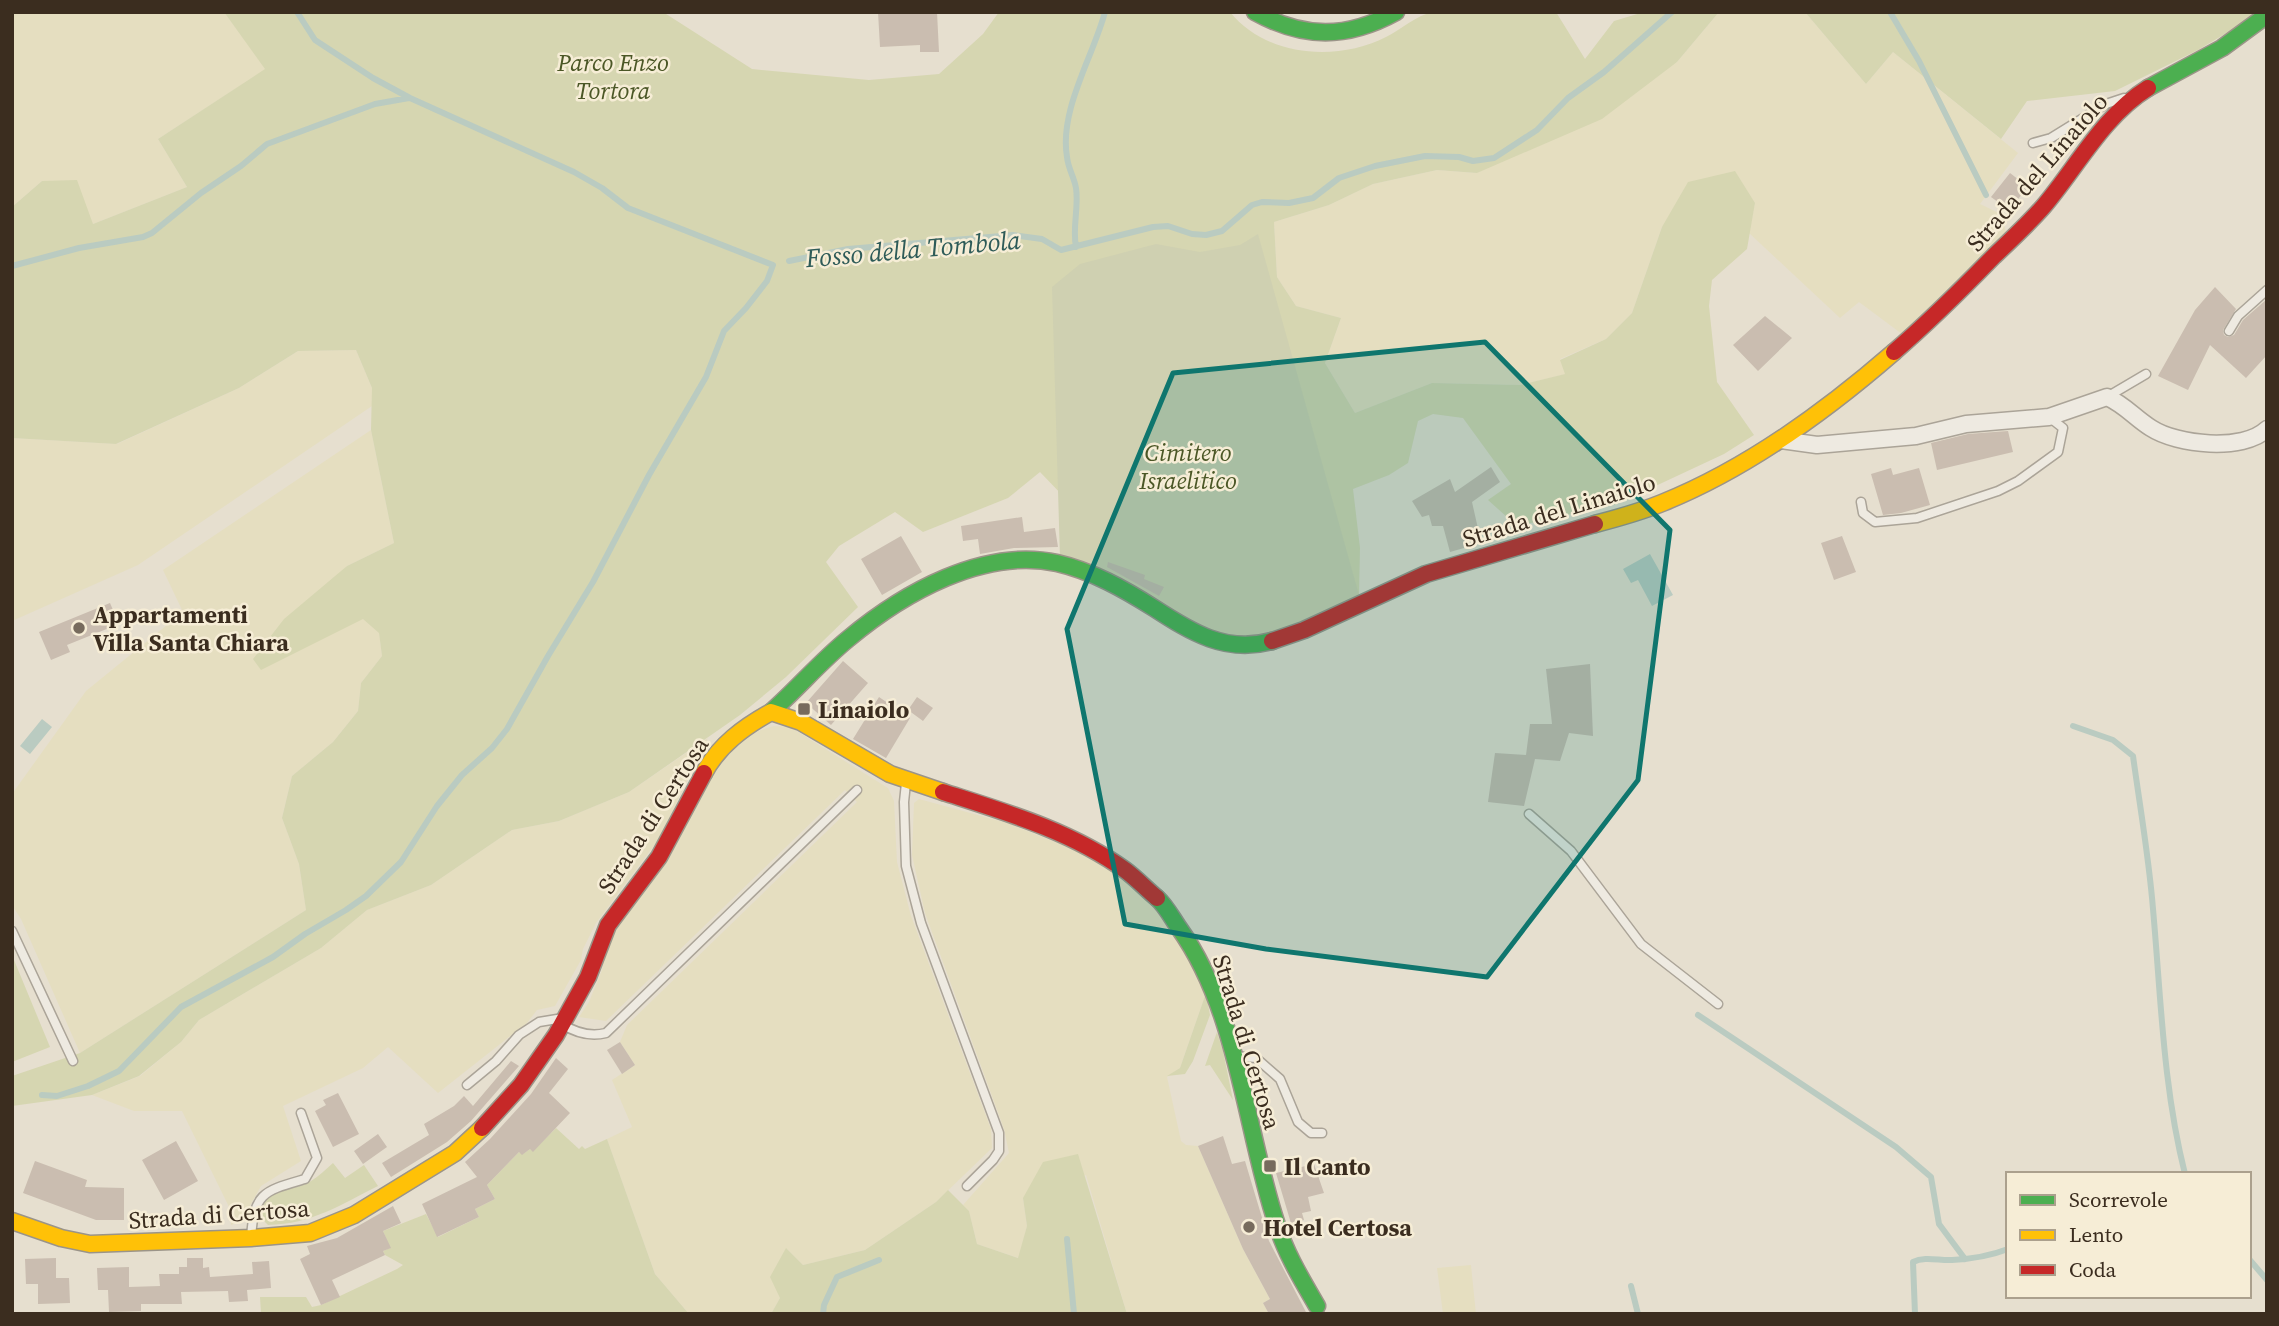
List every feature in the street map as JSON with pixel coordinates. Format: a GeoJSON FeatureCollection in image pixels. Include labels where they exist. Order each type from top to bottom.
{"type":"FeatureCollection","features":[{"type":"Feature","properties":{"kind":"street"},"geometry":{"type":"LineString","coordinates":[[1255,12],[1277,24],[1303,32],[1321,33],[1362,28],[1396,12]]}},
{"type":"Feature","properties":{"kind":"street","name":"Strada del Linaiolo"},"geometry":{"type":"LineString","coordinates":[[771,712],[845,642],[882,612],[926,589],[974,570],[1010,562],[1055,563],[1114,585],[1203,639],[1229,645],[1257,645],[1289,637],[1422,576],[1669,500],[1755,456],[1858,385],[1926,326],[2040,210],[2122,108],[2137,95],[2242,37],[2267,15]]}},
{"type":"Feature","properties":{"kind":"street"},"geometry":{"type":"LineString","coordinates":[[1781,440],[1817,445],[1916,436],[1966,424],[2049,417],[2107,397],[2124,405],[2152,429],[2184,441],[2222,443],[2255,438],[2267,429]]}},
{"type":"Feature","properties":{"kind":"street","name":"Strada di Certosa"},"geometry":{"type":"LineString","coordinates":[[12,1221],[61,1238],[90,1244],[298,1235],[331,1226],[354,1215],[455,1153],[521,1085],[564,1021],[588,977],[608,925],[659,857],[709,763],[724,745],[747,725],[771,712],[796,720],[876,768],[1070,838],[1110,860],[1140,881],[1170,911],[1200,961],[1233,1056],[1276,1222],[1292,1262],[1317,1306]]}},
{"type":"Feature","properties":{"kind":"lane"},"geometry":{"type":"LineString","coordinates":[[2033,143],[2067,130],[2106,104],[2137,95]]}},
{"type":"Feature","properties":{"kind":"lane"},"geometry":{"type":"LineString","coordinates":[[2229,331],[2238,316],[2267,290]]}},
{"type":"Feature","properties":{"kind":"lane"},"geometry":{"type":"LineString","coordinates":[[2107,397],[2146,374]]}},
{"type":"Feature","properties":{"kind":"lane"},"geometry":{"type":"LineString","coordinates":[[1861,502],[1863,513],[1875,522],[1917,518],[1998,491],[2018,481],[2057,452],[2063,428],[2049,417]]}},
{"type":"Feature","properties":{"kind":"lane"},"geometry":{"type":"LineString","coordinates":[[906,780],[906,866],[921,923],[999,1133],[999,1151],[967,1186]]}},
{"type":"Feature","properties":{"kind":"lane"},"geometry":{"type":"LineString","coordinates":[[467,1085],[496,1061],[519,1035],[539,1021],[564,1021],[584,1034],[606,1033],[857,790]]}},
{"type":"Feature","properties":{"kind":"lane"},"geometry":{"type":"LineString","coordinates":[[1529,814],[1571,851],[1641,944],[1718,1004]]}},
{"type":"Feature","properties":{"kind":"lane"},"geometry":{"type":"LineString","coordinates":[[12,931],[73,1061]]}},
{"type":"Feature","properties":{"kind":"lane"},"geometry":{"type":"LineString","coordinates":[[1233,1056],[1256,1058],[1280,1079],[1298,1122],[1311,1133],[1322,1133]]}},
{"type":"Feature","properties":{"kind":"lane"},"geometry":{"type":"LineString","coordinates":[[251,1238],[253,1216],[258,1202],[269,1190],[305,1179],[317,1158],[301,1113]]}},
{"type":"Feature","properties":{"kind":"highlighted area"},"geometry":{"type":"Polygon","coordinates":[[[1485,342],[1670,530],[1638,780],[1487,977],[1266,949],[1125,924],[1067,629],[1173,373],[1485,342]]]}},
{"type":"Feature","properties":{"kind":"shaded area"},"geometry":{"type":"Polygon","coordinates":[[[12,12],[224,12],[266,69],[158,139],[187,187],[93,224],[42,181],[12,207],[12,12]]]}},
{"type":"Feature","properties":{"kind":"shaded area"},"geometry":{"type":"Polygon","coordinates":[[[1719,12],[1805,12],[1866,84],[1893,52],[2018,153],[1980,204],[2001,214],[2006,232],[1902,334],[1859,302],[1840,318],[1749,233],[1755,203],[1662,227],[1632,313],[1606,339],[1560,359],[1566,374],[1520,385],[1432,383],[1355,413],[1325,363],[1341,318],[1296,306],[1277,277],[1274,222],[1329,205],[1373,184],[1437,170],[1477,173],[1677,62],[1719,12]]]}},
{"type":"Feature","properties":{"kind":"shaded area"},"geometry":{"type":"Polygon","coordinates":[[[356,350],[372,388],[372,406],[138,565],[12,621],[12,438],[117,444],[239,388],[298,351],[356,350]]]}},
{"type":"Feature","properties":{"kind":"shaded area"},"geometry":{"type":"Polygon","coordinates":[[[371,430],[394,543],[347,566],[261,669],[363,618],[379,632],[382,656],[361,683],[358,711],[333,742],[292,776],[282,818],[299,864],[306,910],[80,1053],[21,919],[12,905],[12,794],[86,691],[183,612],[163,570],[371,430]]]}},
{"type":"Feature","properties":{"kind":"shaded area"},"geometry":{"type":"Polygon","coordinates":[[[1650,554],[1673,595],[1652,606],[1638,580],[1631,583],[1623,569],[1650,554]]]}},
{"type":"Feature","properties":{"kind":"shaded area"},"geometry":{"type":"Polygon","coordinates":[[[42,719],[52,727],[30,754],[20,746],[42,719]]]}},
{"type":"Feature","properties":{"kind":"shaded area"},"geometry":{"type":"Polygon","coordinates":[[[774,726],[790,727],[888,788],[894,801],[897,862],[911,916],[991,1129],[992,1148],[936,1202],[865,1250],[803,1265],[787,1249],[780,1298],[771,1314],[689,1314],[655,1274],[607,1139],[632,1127],[612,1080],[635,1065],[620,1042],[627,1025],[857,802],[845,790],[606,1021],[579,1017],[589,1002],[602,970],[607,938],[720,760],[737,743],[758,731],[774,726]]]}},
{"type":"Feature","properties":{"kind":"shaded area"},"geometry":{"type":"Polygon","coordinates":[[[708,738],[659,839],[596,923],[583,949],[581,960],[555,1006],[537,1010],[527,1023],[438,1093],[388,1047],[363,1068],[283,1106],[301,1161],[261,1186],[239,1222],[231,1225],[231,1211],[182,1111],[134,1111],[92,1095],[140,1076],[181,1042],[199,1020],[321,948],[367,910],[431,885],[512,830],[559,821],[629,792],[708,738]]]}},
{"type":"Feature","properties":{"kind":"shaded area"},"geometry":{"type":"Polygon","coordinates":[[[919,799],[1007,823],[1075,850],[1122,877],[1150,901],[1172,929],[1206,993],[1180,1068],[1167,1077],[1181,1141],[1186,1145],[1198,1146],[1243,1249],[1270,1299],[1263,1303],[1269,1314],[1127,1314],[1086,1175],[1023,1198],[1027,1226],[1019,1258],[977,1244],[969,1211],[963,1205],[1009,1153],[1004,1129],[925,913],[912,855],[914,803],[919,799]]]}},
{"type":"Feature","properties":{"kind":"shaded area"},"geometry":{"type":"Polygon","coordinates":[[[1471,1265],[1476,1314],[1443,1314],[1437,1268],[1471,1265]]]}},
{"type":"Feature","properties":{"kind":"green space","name":"Parco Enzo Tortora"},"geometry":{"type":"Polygon","coordinates":[[[224,12],[663,12],[752,69],[869,80],[939,74],[983,34],[999,12],[1230,12],[1245,27],[1282,46],[1325,52],[1367,45],[1433,12],[1556,12],[1585,59],[1614,21],[1644,12],[1719,12],[1677,62],[1602,119],[1477,173],[1437,170],[1373,184],[1329,205],[1274,222],[1277,277],[1296,306],[1341,318],[1325,363],[1355,413],[1432,383],[1520,385],[1565,374],[1560,360],[1606,339],[1632,313],[1662,227],[1688,182],[1735,171],[1755,203],[1747,249],[1712,280],[1709,306],[1717,382],[1754,435],[1724,454],[1617,504],[1517,526],[1488,500],[1511,484],[1463,418],[1433,414],[1418,421],[1408,463],[1389,475],[1353,489],[1360,548],[1359,595],[1065,498],[1040,472],[1008,498],[923,532],[895,512],[839,546],[826,562],[858,607],[786,677],[740,715],[629,792],[559,821],[512,830],[431,885],[367,910],[321,948],[199,1020],[181,1042],[139,1076],[92,1095],[12,1106],[12,1076],[80,1053],[306,910],[299,864],[282,818],[292,776],[333,742],[358,711],[361,683],[382,656],[379,633],[363,619],[261,670],[253,659],[284,619],[347,566],[394,543],[371,430],[372,388],[356,350],[298,351],[239,388],[116,444],[12,438],[12,207],[42,181],[77,180],[93,224],[187,187],[158,139],[265,69],[224,12]]]}},
{"type":"Feature","properties":{"kind":"green space"},"geometry":{"type":"Polygon","coordinates":[[[1805,12],[2256,12],[2240,25],[2198,50],[2115,91],[2027,101],[2001,139],[1893,52],[1866,84],[1805,12]]]}},
{"type":"Feature","properties":{"kind":"green space","name":"Cimitero Israelitico"},"geometry":{"type":"Polygon","coordinates":[[[1258,234],[1359,595],[1289,627],[1260,635],[1238,637],[1218,634],[1060,558],[1052,287],[1080,264],[1156,244],[1200,252],[1240,245],[1258,234]]]}},
{"type":"Feature","properties":{"kind":"green space"},"geometry":{"type":"Polygon","coordinates":[[[12,960],[50,1047],[12,1062],[12,960]]]}},
{"type":"Feature","properties":{"kind":"green space"},"geometry":{"type":"Polygon","coordinates":[[[1206,993],[1210,1015],[1193,1061],[1185,1074],[1167,1076],[1180,1068],[1206,993]]]}},
{"type":"Feature","properties":{"kind":"green space"},"geometry":{"type":"Polygon","coordinates":[[[1217,1032],[1233,1100],[1210,1065],[1205,1066],[1217,1032]]]}},
{"type":"Feature","properties":{"kind":"green space"},"geometry":{"type":"Polygon","coordinates":[[[556,1128],[579,1149],[607,1139],[655,1274],[689,1314],[218,1314],[261,1313],[260,1297],[306,1297],[312,1307],[321,1305],[397,1269],[403,1265],[385,1255],[383,1251],[390,1248],[383,1231],[426,1214],[438,1237],[479,1217],[475,1209],[495,1199],[487,1185],[519,1152],[523,1154],[530,1149],[533,1151],[556,1128]]]}},
{"type":"Feature","properties":{"kind":"green space"},"geometry":{"type":"Polygon","coordinates":[[[1078,1154],[1127,1314],[771,1314],[780,1298],[770,1277],[786,1248],[803,1265],[865,1250],[936,1202],[948,1190],[969,1211],[977,1244],[1018,1258],[1027,1226],[1023,1198],[1043,1162],[1078,1154]]]}},
{"type":"Feature","properties":{"kind":"green space"},"geometry":{"type":"Polygon","coordinates":[[[333,1163],[345,1178],[364,1165],[378,1186],[325,1212],[298,1221],[268,1225],[260,1217],[262,1207],[272,1195],[311,1181],[333,1163]]]}},
{"type":"Feature","properties":{"kind":"building"},"geometry":{"type":"Polygon","coordinates":[[[878,12],[937,12],[939,52],[920,52],[920,45],[880,47],[878,12]]]}},
{"type":"Feature","properties":{"kind":"building"},"geometry":{"type":"Polygon","coordinates":[[[2010,173],[2028,187],[2009,210],[1991,197],[2010,173]]]}},
{"type":"Feature","properties":{"kind":"building"},"geometry":{"type":"Polygon","coordinates":[[[2215,287],[2236,309],[2223,330],[2228,337],[2234,335],[2243,320],[2267,299],[2267,355],[2246,378],[2210,345],[2188,390],[2158,376],[2195,310],[2215,287]]]}},
{"type":"Feature","properties":{"kind":"building"},"geometry":{"type":"Polygon","coordinates":[[[1765,316],[1792,338],[1758,371],[1733,345],[1765,316]]]}},
{"type":"Feature","properties":{"kind":"building"},"geometry":{"type":"Polygon","coordinates":[[[2008,431],[2013,452],[1937,470],[1931,443],[1968,434],[2008,431]]]}},
{"type":"Feature","properties":{"kind":"building"},"geometry":{"type":"Polygon","coordinates":[[[1491,467],[1500,482],[1472,502],[1479,533],[1469,535],[1471,546],[1450,552],[1443,526],[1432,526],[1429,515],[1422,517],[1412,501],[1450,479],[1455,492],[1491,467]]]}},
{"type":"Feature","properties":{"kind":"building"},"geometry":{"type":"Polygon","coordinates":[[[1891,468],[1893,475],[1919,468],[1930,505],[1883,515],[1871,474],[1891,468]]]}},
{"type":"Feature","properties":{"kind":"building"},"geometry":{"type":"Polygon","coordinates":[[[1022,517],[1024,532],[1055,528],[1058,547],[1014,548],[980,554],[978,539],[963,541],[961,526],[1022,517]]]}},
{"type":"Feature","properties":{"kind":"building"},"geometry":{"type":"Polygon","coordinates":[[[901,536],[922,572],[882,595],[861,559],[901,536]]]}},
{"type":"Feature","properties":{"kind":"building"},"geometry":{"type":"Polygon","coordinates":[[[1842,536],[1856,572],[1834,580],[1821,543],[1842,536]]]}},
{"type":"Feature","properties":{"kind":"building"},"geometry":{"type":"Polygon","coordinates":[[[1108,562],[1145,575],[1144,579],[1164,587],[1159,596],[1107,567],[1108,562]]]}},
{"type":"Feature","properties":{"kind":"building","name":"Appartamenti Villa Santa Chiara"},"geometry":{"type":"Polygon","coordinates":[[[110,603],[119,624],[67,645],[70,652],[51,660],[39,632],[110,603]]]}},
{"type":"Feature","properties":{"kind":"building"},"geometry":{"type":"Polygon","coordinates":[[[843,661],[868,683],[831,725],[806,703],[843,661]]]}},
{"type":"Feature","properties":{"kind":"building"},"geometry":{"type":"Polygon","coordinates":[[[1590,664],[1593,736],[1569,733],[1560,761],[1535,759],[1524,806],[1488,802],[1495,753],[1526,755],[1530,724],[1552,724],[1546,669],[1590,664]]]}},
{"type":"Feature","properties":{"kind":"building"},"geometry":{"type":"Polygon","coordinates":[[[879,697],[910,718],[886,758],[853,739],[879,697]]]}},
{"type":"Feature","properties":{"kind":"building"},"geometry":{"type":"Polygon","coordinates":[[[917,697],[933,708],[923,721],[908,710],[917,697]]]}},
{"type":"Feature","properties":{"kind":"building"},"geometry":{"type":"Polygon","coordinates":[[[620,1042],[635,1065],[622,1074],[607,1050],[620,1042]]]}},
{"type":"Feature","properties":{"kind":"building"},"geometry":{"type":"Polygon","coordinates":[[[556,1058],[568,1069],[549,1093],[570,1113],[533,1152],[530,1149],[522,1155],[519,1152],[487,1185],[495,1199],[475,1209],[479,1217],[437,1237],[422,1204],[477,1177],[465,1162],[531,1094],[556,1058]]]}},
{"type":"Feature","properties":{"kind":"building"},"geometry":{"type":"Polygon","coordinates":[[[511,1061],[519,1066],[471,1121],[447,1142],[391,1177],[382,1163],[429,1135],[424,1124],[454,1106],[464,1096],[473,1106],[511,1061]]]}},
{"type":"Feature","properties":{"kind":"building"},"geometry":{"type":"Polygon","coordinates":[[[338,1093],[359,1134],[333,1147],[315,1111],[326,1105],[323,1100],[338,1093]]]}},
{"type":"Feature","properties":{"kind":"building"},"geometry":{"type":"Polygon","coordinates":[[[378,1134],[387,1147],[363,1164],[354,1151],[378,1134]]]}},
{"type":"Feature","properties":{"kind":"building","name":"Hotel Certosa"},"geometry":{"type":"Polygon","coordinates":[[[1223,1136],[1232,1164],[1245,1161],[1269,1241],[1307,1314],[1269,1314],[1263,1303],[1270,1299],[1243,1249],[1198,1146],[1223,1136]]]}},
{"type":"Feature","properties":{"kind":"building"},"geometry":{"type":"Polygon","coordinates":[[[176,1141],[198,1181],[164,1200],[142,1160],[176,1141]]]}},
{"type":"Feature","properties":{"kind":"building"},"geometry":{"type":"Polygon","coordinates":[[[35,1161],[87,1180],[85,1187],[124,1188],[124,1220],[96,1220],[23,1193],[35,1161]]]}},
{"type":"Feature","properties":{"kind":"building"},"geometry":{"type":"Polygon","coordinates":[[[1314,1164],[1324,1193],[1308,1197],[1311,1211],[1302,1213],[1304,1220],[1296,1223],[1297,1229],[1293,1230],[1276,1173],[1314,1164]]]}},
{"type":"Feature","properties":{"kind":"building"},"geometry":{"type":"Polygon","coordinates":[[[393,1206],[401,1223],[383,1231],[391,1248],[383,1251],[385,1255],[332,1280],[340,1297],[321,1305],[300,1259],[310,1254],[307,1246],[337,1238],[393,1206]]]}},
{"type":"Feature","properties":{"kind":"building"},"geometry":{"type":"Polygon","coordinates":[[[56,1258],[56,1278],[69,1278],[70,1303],[38,1304],[38,1284],[26,1284],[25,1259],[56,1258]]]}},
{"type":"Feature","properties":{"kind":"building"},"geometry":{"type":"Polygon","coordinates":[[[187,1258],[203,1258],[203,1268],[209,1267],[210,1277],[253,1274],[252,1262],[269,1261],[271,1288],[247,1290],[248,1301],[229,1302],[228,1291],[181,1292],[182,1304],[141,1304],[141,1311],[109,1312],[108,1290],[98,1290],[97,1268],[129,1267],[129,1287],[160,1286],[159,1274],[179,1274],[179,1267],[187,1267],[187,1258]]]}},
{"type":"Feature","properties":{"kind":"waterway"},"geometry":{"type":"LineString","coordinates":[[42,1095],[57,1096],[88,1086],[119,1071],[181,1007],[273,957],[346,910],[366,896],[401,862],[437,806],[462,775],[492,748],[507,729],[593,582],[649,475],[706,377],[724,331],[767,281],[773,265],[628,208],[602,188],[574,172],[410,98],[373,78],[315,40],[297,12]]}},
{"type":"Feature","properties":{"kind":"waterway"},"geometry":{"type":"LineString","coordinates":[[1076,247],[1077,195],[1067,157],[1068,121],[1078,84],[1105,12]]}},
{"type":"Feature","properties":{"kind":"waterway","name":"Fosso della Tombola"},"geometry":{"type":"LineString","coordinates":[[789,261],[848,249],[1013,235],[1042,239],[1061,250],[1153,227],[1168,226],[1192,234],[1206,235],[1222,231],[1252,205],[1262,202],[1289,203],[1313,198],[1339,178],[1375,166],[1425,156],[1459,157],[1473,161],[1494,158],[1537,130],[1568,98],[1604,72],[1672,12]]}},
{"type":"Feature","properties":{"kind":"waterway"},"geometry":{"type":"LineString","coordinates":[[1890,12],[1919,61],[1986,195]]}},
{"type":"Feature","properties":{"kind":"waterway"},"geometry":{"type":"LineString","coordinates":[[12,266],[79,248],[143,237],[152,233],[267,144],[375,104],[409,98]]}},
{"type":"Feature","properties":{"kind":"waterway"},"geometry":{"type":"LineString","coordinates":[[2073,726],[2113,740],[2133,756],[2147,852],[2167,1075],[2185,1172]]}},
{"type":"Feature","properties":{"kind":"waterway"},"geometry":{"type":"LineString","coordinates":[[1698,1015],[1896,1147],[1931,1177],[1939,1224],[1965,1259]]}},
{"type":"Feature","properties":{"kind":"waterway"},"geometry":{"type":"LineString","coordinates":[[1067,1239],[1074,1314]]}},
{"type":"Feature","properties":{"kind":"waterway"},"geometry":{"type":"LineString","coordinates":[[1915,1314],[1913,1262],[1922,1259],[1973,1258],[2006,1250]]}},
{"type":"Feature","properties":{"kind":"waterway"},"geometry":{"type":"LineString","coordinates":[[823,1314],[824,1305],[837,1277],[879,1260]]}},
{"type":"Feature","properties":{"kind":"waterway"},"geometry":{"type":"LineString","coordinates":[[2251,1261],[2267,1280]]}},
{"type":"Feature","properties":{"kind":"waterway"},"geometry":{"type":"LineString","coordinates":[[1631,1286],[1638,1314]]}},
{"type":"Feature","properties":{"kind":"traffic: fast"},"geometry":{"type":"LineString","coordinates":[[1255,12],[1291,27],[1325,32],[1360,27],[1396,12]]}},
{"type":"Feature","properties":{"kind":"traffic: fast"},"geometry":{"type":"LineString","coordinates":[[2148,88],[2222,48],[2267,15]]}},
{"type":"Feature","properties":{"kind":"traffic: fast"},"geometry":{"type":"LineString","coordinates":[[771,712],[838,647],[894,605],[946,578],[1001,562],[1029,560],[1057,563],[1083,571],[1143,601],[1195,632],[1224,643],[1239,645],[1272,641]]}},
{"type":"Feature","properties":{"kind":"traffic: fast"},"geometry":{"type":"LineString","coordinates":[[1157,898],[1169,912],[1199,961],[1215,996],[1228,1034],[1277,1225],[1290,1257],[1317,1306]]}},
{"type":"Feature","properties":{"kind":"traffic: slow"},"geometry":{"type":"LineString","coordinates":[[1595,524],[1654,506],[1724,474],[1813,417],[1894,352]]}},
{"type":"Feature","properties":{"kind":"traffic: slow"},"geometry":{"type":"LineString","coordinates":[[704,773],[717,754],[733,738],[771,712],[801,722],[890,774],[943,792]]}},
{"type":"Feature","properties":{"kind":"traffic: slow"},"geometry":{"type":"LineString","coordinates":[[12,1221],[61,1238],[90,1244],[310,1233],[354,1215],[455,1153],[482,1128]]}},
{"type":"Feature","properties":{"kind":"traffic: jam"},"geometry":{"type":"LineString","coordinates":[[1894,352],[2031,220],[2104,127],[2148,88]]}},
{"type":"Feature","properties":{"kind":"traffic: jam"},"geometry":{"type":"LineString","coordinates":[[1272,641],[1304,630],[1426,574],[1595,524]]}},
{"type":"Feature","properties":{"kind":"traffic: jam"},"geometry":{"type":"LineString","coordinates":[[482,1128],[521,1085],[556,1035],[588,977],[608,925],[659,857],[704,773]]}},
{"type":"Feature","properties":{"kind":"traffic: jam"},"geometry":{"type":"LineString","coordinates":[[943,792],[1037,824],[1083,844],[1125,870],[1157,898]]}},
{"type":"Feature","properties":{"kind":"place","name":"Appartamenti Villa Santa Chiara"},"geometry":{"type":"Point","coordinates":[79,628]}},
{"type":"Feature","properties":{"kind":"place","name":"Linaiolo"},"geometry":{"type":"Point","coordinates":[804,709]}},
{"type":"Feature","properties":{"kind":"place","name":"Il Canto"},"geometry":{"type":"Point","coordinates":[1270,1166]}},
{"type":"Feature","properties":{"kind":"place","name":"Hotel Certosa"},"geometry":{"type":"Point","coordinates":[1249,1227]}}]}
